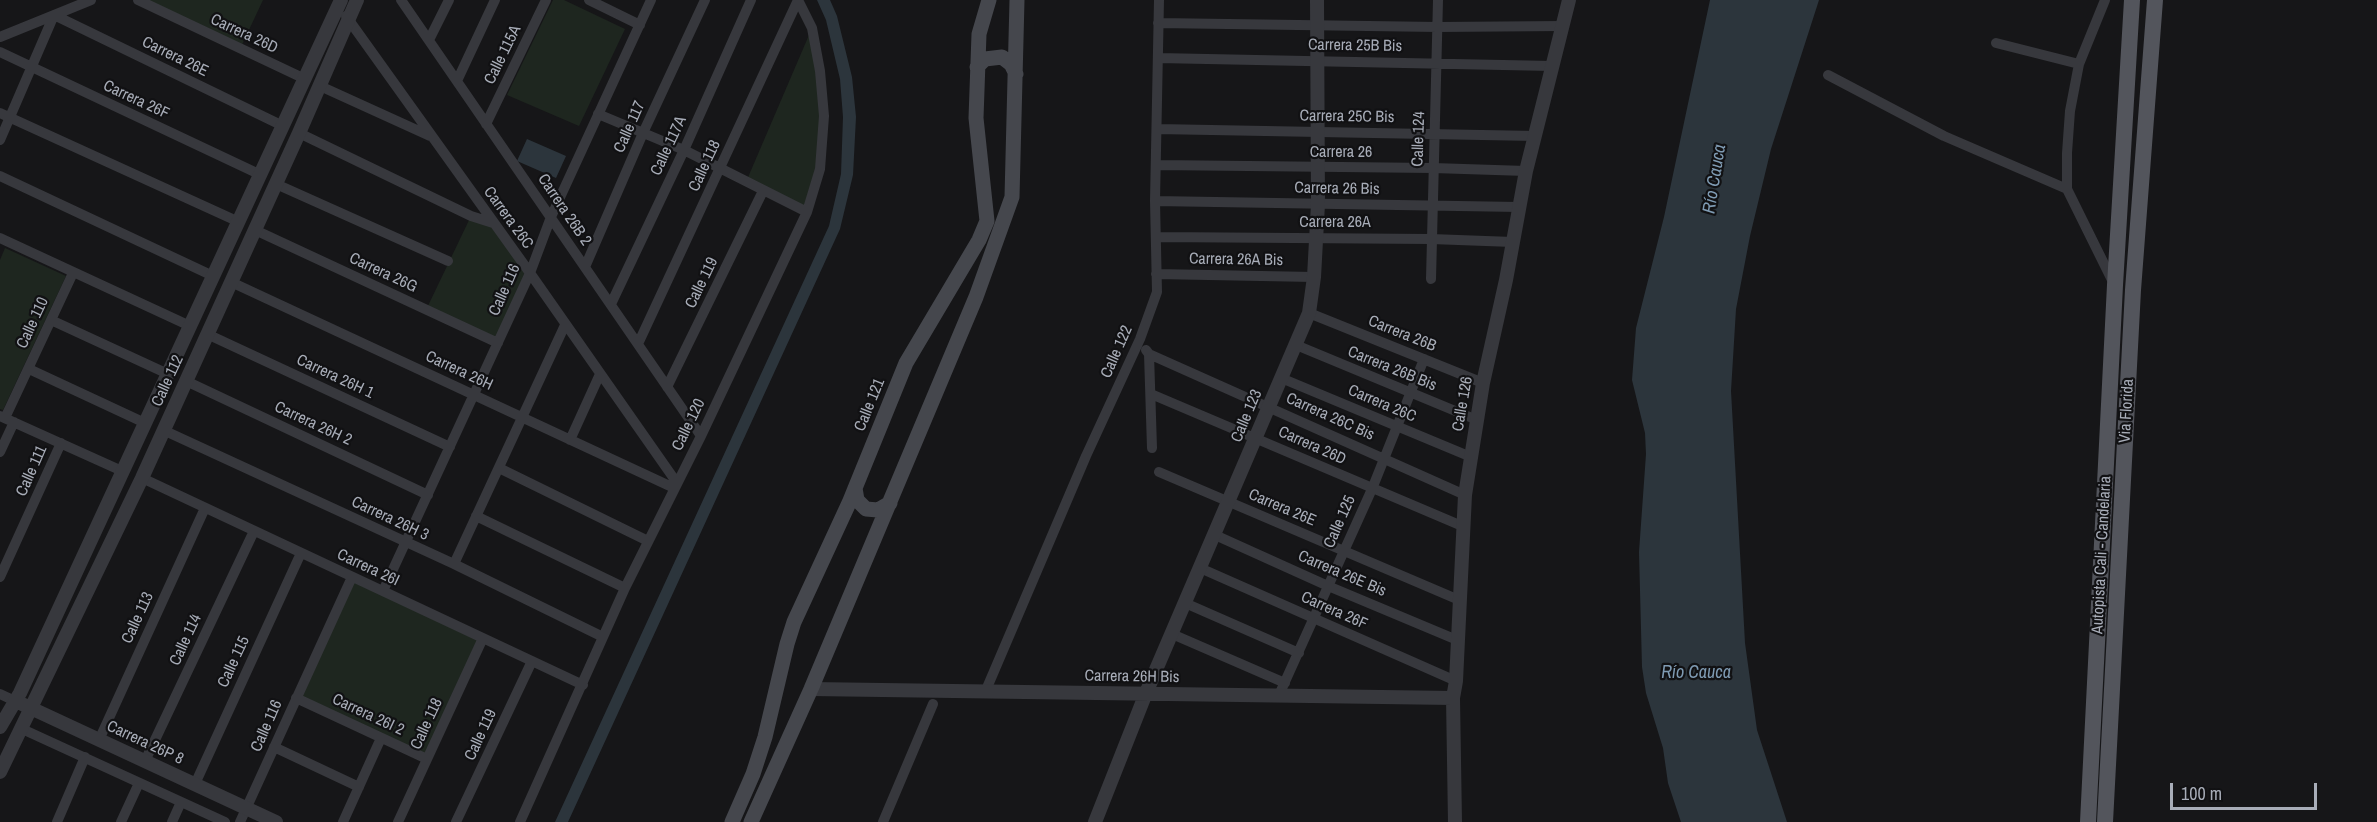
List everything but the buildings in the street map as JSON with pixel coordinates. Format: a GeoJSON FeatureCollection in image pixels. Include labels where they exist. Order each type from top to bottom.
{"type":"FeatureCollection","features":[{"type":"Feature","properties":{"kind":"main road","name":"Calle 121"},"geometry":{"type":"LineString","coordinates":[[732,822],[753,774],[765,737],[794,622],[855,488],[915,345],[956,282],[980,240],[987,221],[976,118],[979,34],[989,0]]}},
{"type":"Feature","properties":{"kind":"main road"},"geometry":{"type":"LineString","coordinates":[[751,822],[811,689],[890,503],[976,297],[1012,197],[1017,0]]}},
{"type":"Feature","properties":{"kind":"main road","name":"Autopista Cali - Candelaria"},"geometry":{"type":"LineString","coordinates":[[2088,822],[2132,0]]}},
{"type":"Feature","properties":{"kind":"main road","name":"Via Florida"},"geometry":{"type":"LineString","coordinates":[[2105,822],[2133,290],[2155,0]]}},
{"type":"Feature","properties":{"kind":"main road"},"geometry":{"type":"LineString","coordinates":[[977,67],[985,59],[996,56],[1007,60],[1016,74]]}},
{"type":"Feature","properties":{"kind":"main road"},"geometry":{"type":"LineString","coordinates":[[855,488],[856,500],[866,509],[878,510],[890,503]]}},
{"type":"Feature","properties":{"kind":"street"},"geometry":{"type":"LineString","coordinates":[[0,37],[91,0]]}},
{"type":"Feature","properties":{"kind":"street","name":"Carrera 26D"},"geometry":{"type":"LineString","coordinates":[[138,0],[305,79]]}},
{"type":"Feature","properties":{"kind":"street","name":"Calle 112"},"geometry":{"type":"LineString","coordinates":[[0,772],[142,478],[357,0]]}},
{"type":"Feature","properties":{"kind":"street","name":"Carrera 26B 2"},"geometry":{"type":"LineString","coordinates":[[401,0],[701,436]]}},
{"type":"Feature","properties":{"kind":"street"},"geometry":{"type":"LineString","coordinates":[[429,40],[449,0]]}},
{"type":"Feature","properties":{"kind":"street"},"geometry":{"type":"LineString","coordinates":[[457,81],[495,0]]}},
{"type":"Feature","properties":{"kind":"street","name":"Calle 115A"},"geometry":{"type":"LineString","coordinates":[[486,124],[546,0]]}},
{"type":"Feature","properties":{"kind":"street"},"geometry":{"type":"LineString","coordinates":[[591,0],[640,25]]}},
{"type":"Feature","properties":{"kind":"street","name":"Calle 116"},"geometry":{"type":"LineString","coordinates":[[383,591],[530,273],[551,217],[651,0]]}},
{"type":"Feature","properties":{"kind":"street","name":"Calle 117"},"geometry":{"type":"LineString","coordinates":[[585,267],[643,133],[705,0]]}},
{"type":"Feature","properties":{"kind":"street","name":"Calle 117A"},"geometry":{"type":"LineString","coordinates":[[611,304],[684,150],[751,0]]}},
{"type":"Feature","properties":{"kind":"street","name":"Calle 120"},"geometry":{"type":"LineString","coordinates":[[519,822],[625,588],[701,436],[807,212],[820,169],[824,116],[820,71],[812,28],[798,0]]}},
{"type":"Feature","properties":{"kind":"street","name":"Calle 118"},"geometry":{"type":"LineString","coordinates":[[638,344],[798,0]]}},
{"type":"Feature","properties":{"kind":"street","name":"Calle 122"},"geometry":{"type":"LineString","coordinates":[[986,690],[1086,456],[1140,339],[1157,292],[1155,201],[1159,0]]}},
{"type":"Feature","properties":{"kind":"street","name":"Calle 123"},"geometry":{"type":"LineString","coordinates":[[1095,822],[1146,693],[1309,313],[1314,277],[1318,204],[1317,0]]}},
{"type":"Feature","properties":{"kind":"street","name":"Calle 124"},"geometry":{"type":"LineString","coordinates":[[1431,279],[1438,0]]}},
{"type":"Feature","properties":{"kind":"street","name":"Calle 126"},"geometry":{"type":"LineString","coordinates":[[1455,822],[1453,698],[1456,681],[1465,495],[1477,420],[1526,171],[1569,0]]}},
{"type":"Feature","properties":{"kind":"street"},"geometry":{"type":"LineString","coordinates":[[2105,0],[2079,64],[2070,111],[2067,189],[2115,285]]}},
{"type":"Feature","properties":{"kind":"street","name":"Calle 112"},"geometry":{"type":"LineString","coordinates":[[1,722],[15,701],[284,126],[338,2]]}},
{"type":"Feature","properties":{"kind":"street","name":"Carrera 26C"},"geometry":{"type":"LineString","coordinates":[[338,2],[348,20],[430,136],[530,273],[676,486]]}},
{"type":"Feature","properties":{"kind":"street"},"geometry":{"type":"LineString","coordinates":[[0,140],[5,116],[33,68],[54,15]]}},
{"type":"Feature","properties":{"kind":"street","name":"Carrera 26E"},"geometry":{"type":"LineString","coordinates":[[54,15],[284,126]]}},
{"type":"Feature","properties":{"kind":"street"},"geometry":{"type":"LineString","coordinates":[[1158,23],[1438,27],[1563,26]]}},
{"type":"Feature","properties":{"kind":"street"},"geometry":{"type":"LineString","coordinates":[[1996,43],[2079,64]]}},
{"type":"Feature","properties":{"kind":"street","name":"Carrera 26F"},"geometry":{"type":"LineString","coordinates":[[0,52],[261,175]]}},
{"type":"Feature","properties":{"kind":"street","name":"Carrera 25B Bis"},"geometry":{"type":"LineString","coordinates":[[1158,58],[1552,66]]}},
{"type":"Feature","properties":{"kind":"street"},"geometry":{"type":"LineString","coordinates":[[1828,75],[1944,136],[2067,189]]}},
{"type":"Feature","properties":{"kind":"street"},"geometry":{"type":"LineString","coordinates":[[320,86],[430,136]]}},
{"type":"Feature","properties":{"kind":"street"},"geometry":{"type":"LineString","coordinates":[[598,114],[684,150],[807,212]]}},
{"type":"Feature","properties":{"kind":"street"},"geometry":{"type":"LineString","coordinates":[[5,116],[239,222]]}},
{"type":"Feature","properties":{"kind":"street","name":"Carrera 25C Bis"},"geometry":{"type":"LineString","coordinates":[[1157,129],[1536,136]]}},
{"type":"Feature","properties":{"kind":"street"},"geometry":{"type":"LineString","coordinates":[[299,133],[471,216],[493,223]]}},
{"type":"Feature","properties":{"kind":"street","name":"Carrera 26"},"geometry":{"type":"LineString","coordinates":[[1156,165],[1526,171]]}},
{"type":"Feature","properties":{"kind":"street"},"geometry":{"type":"LineString","coordinates":[[0,176],[213,276]]}},
{"type":"Feature","properties":{"kind":"street"},"geometry":{"type":"LineString","coordinates":[[276,184],[448,261]]}},
{"type":"Feature","properties":{"kind":"street","name":"Calle 119"},"geometry":{"type":"LineString","coordinates":[[667,387],[763,191]]}},
{"type":"Feature","properties":{"kind":"street","name":"Carrera 26 Bis"},"geometry":{"type":"LineString","coordinates":[[1155,201],[1519,207]]}},
{"type":"Feature","properties":{"kind":"street","name":"Carrera 26G"},"geometry":{"type":"LineString","coordinates":[[255,230],[498,343]]}},
{"type":"Feature","properties":{"kind":"street","name":"Carrera 26A"},"geometry":{"type":"LineString","coordinates":[[1157,237],[1431,239],[1513,242]]}},
{"type":"Feature","properties":{"kind":"street"},"geometry":{"type":"LineString","coordinates":[[0,238],[190,326]]}},
{"type":"Feature","properties":{"kind":"street","name":"Calle 110"},"geometry":{"type":"LineString","coordinates":[[0,452],[6,419],[73,273]]}},
{"type":"Feature","properties":{"kind":"street","name":"Carrera 26A Bis"},"geometry":{"type":"LineString","coordinates":[[1156,274],[1314,277]]}},
{"type":"Feature","properties":{"kind":"street","name":"Carrera 26H"},"geometry":{"type":"LineString","coordinates":[[231,282],[570,440],[676,486]]}},
{"type":"Feature","properties":{"kind":"street","name":"Carrera 26B"},"geometry":{"type":"LineString","coordinates":[[1309,313],[1484,383]]}},
{"type":"Feature","properties":{"kind":"street"},"geometry":{"type":"LineString","coordinates":[[51,321],[168,374]]}},
{"type":"Feature","properties":{"kind":"street"},"geometry":{"type":"LineString","coordinates":[[454,564],[565,325]]}},
{"type":"Feature","properties":{"kind":"street","name":"Carrera 26H 1"},"geometry":{"type":"LineString","coordinates":[[207,334],[450,447]]}},
{"type":"Feature","properties":{"kind":"street"},"geometry":{"type":"LineString","coordinates":[[1140,339],[1149,354],[1152,448]]}},
{"type":"Feature","properties":{"kind":"street","name":"Carrera 26B Bis"},"geometry":{"type":"LineString","coordinates":[[1296,345],[1477,420]]}},
{"type":"Feature","properties":{"kind":"street","name":"Carrera 26C Bis"},"geometry":{"type":"LineString","coordinates":[[1149,354],[1465,495]]}},
{"type":"Feature","properties":{"kind":"street","name":"Calle 125"},"geometry":{"type":"LineString","coordinates":[[1282,689],[1372,489],[1424,359]]}},
{"type":"Feature","properties":{"kind":"street"},"geometry":{"type":"LineString","coordinates":[[29,369],[145,423]]}},
{"type":"Feature","properties":{"kind":"street"},"geometry":{"type":"LineString","coordinates":[[570,440],[600,374]]}},
{"type":"Feature","properties":{"kind":"street","name":"Carrera 26C"},"geometry":{"type":"LineString","coordinates":[[1281,378],[1471,457]]}},
{"type":"Feature","properties":{"kind":"street","name":"Carrera 26H 2"},"geometry":{"type":"LineString","coordinates":[[186,381],[428,495]]}},
{"type":"Feature","properties":{"kind":"street","name":"Carrera 26D"},"geometry":{"type":"LineString","coordinates":[[1150,394],[1462,526]]}},
{"type":"Feature","properties":{"kind":"street"},"geometry":{"type":"LineString","coordinates":[[6,419],[122,471]]}},
{"type":"Feature","properties":{"kind":"street","name":"Carrera 26H 3"},"geometry":{"type":"LineString","coordinates":[[163,430],[454,564],[603,637]]}},
{"type":"Feature","properties":{"kind":"street","name":"Calle 111"},"geometry":{"type":"LineString","coordinates":[[0,577],[61,444]]}},
{"type":"Feature","properties":{"kind":"street"},"geometry":{"type":"LineString","coordinates":[[499,468],[648,541]]}},
{"type":"Feature","properties":{"kind":"street","name":"Carrera 26E"},"geometry":{"type":"LineString","coordinates":[[1159,472],[1459,600]]}},
{"type":"Feature","properties":{"kind":"street","name":"Carrera 26I"},"geometry":{"type":"LineString","coordinates":[[142,478],[583,685]]}},
{"type":"Feature","properties":{"kind":"street","name":"Calle 113"},"geometry":{"type":"LineString","coordinates":[[99,740],[205,508]]}},
{"type":"Feature","properties":{"kind":"street"},"geometry":{"type":"LineString","coordinates":[[476,516],[625,588]]}},
{"type":"Feature","properties":{"kind":"street","name":"Calle 114"},"geometry":{"type":"LineString","coordinates":[[145,761],[254,531]]}},
{"type":"Feature","properties":{"kind":"street","name":"Carrera 26E Bis"},"geometry":{"type":"LineString","coordinates":[[1215,535],[1328,586],[1457,640]]}},
{"type":"Feature","properties":{"kind":"street","name":"Calle 115"},"geometry":{"type":"LineString","coordinates":[[195,784],[301,553]]}},
{"type":"Feature","properties":{"kind":"street","name":"Carrera 26F"},"geometry":{"type":"LineString","coordinates":[[1200,568],[1456,681]]}},
{"type":"Feature","properties":{"kind":"street","name":"Calle 116"},"geometry":{"type":"LineString","coordinates":[[240,822],[351,577]]}},
{"type":"Feature","properties":{"kind":"street"},"geometry":{"type":"LineString","coordinates":[[1185,603],[1299,653]]}},
{"type":"Feature","properties":{"kind":"street"},"geometry":{"type":"LineString","coordinates":[[1172,634],[1282,689]]}},
{"type":"Feature","properties":{"kind":"street","name":"Calle 118"},"geometry":{"type":"LineString","coordinates":[[398,822],[483,638]]}},
{"type":"Feature","properties":{"kind":"street","name":"Calle 119"},"geometry":{"type":"LineString","coordinates":[[456,822],[532,661]]}},
{"type":"Feature","properties":{"kind":"street","name":"Carrera 26H Bis"},"geometry":{"type":"LineString","coordinates":[[811,689],[1146,693],[1282,689],[1453,698]]}},
{"type":"Feature","properties":{"kind":"street","name":"Carrera 26P 8"},"geometry":{"type":"LineString","coordinates":[[0,694],[276,822]]}},
{"type":"Feature","properties":{"kind":"street","name":"Carrera 26I 2"},"geometry":{"type":"LineString","coordinates":[[296,698],[427,759]]}},
{"type":"Feature","properties":{"kind":"street"},"geometry":{"type":"LineString","coordinates":[[886,821],[933,705]]}},
{"type":"Feature","properties":{"kind":"street"},"geometry":{"type":"LineString","coordinates":[[20,728],[225,822]]}},
{"type":"Feature","properties":{"kind":"street"},"geometry":{"type":"LineString","coordinates":[[343,822],[381,738]]}},
{"type":"Feature","properties":{"kind":"street"},"geometry":{"type":"LineString","coordinates":[[274,747],[359,787]]}},
{"type":"Feature","properties":{"kind":"street"},"geometry":{"type":"LineString","coordinates":[[57,822],[85,757]]}},
{"type":"Feature","properties":{"kind":"street"},"geometry":{"type":"LineString","coordinates":[[121,822],[140,783]]}},
{"type":"Feature","properties":{"kind":"street"},"geometry":{"type":"LineString","coordinates":[[172,822],[182,802]]}},
{"type":"Feature","properties":{"kind":"shaded area"},"geometry":{"type":"Polygon","coordinates":[[[138,0],[263,0],[240,49],[138,0]]]}},
{"type":"Feature","properties":{"kind":"shaded area"},"geometry":{"type":"Polygon","coordinates":[[[553,0],[564,0],[625,29],[579,126],[507,95],[553,0]]]}},
{"type":"Feature","properties":{"kind":"shaded area"},"geometry":{"type":"Polygon","coordinates":[[[812,28],[820,71],[820,169],[807,212],[746,182],[812,28]]]}},
{"type":"Feature","properties":{"kind":"shaded area"},"geometry":{"type":"Polygon","coordinates":[[[471,216],[493,223],[530,273],[498,343],[426,310],[471,216]]]}},
{"type":"Feature","properties":{"kind":"shaded area"},"geometry":{"type":"Polygon","coordinates":[[[5,248],[66,276],[3,410],[0,409],[0,260],[5,248]]]}},
{"type":"Feature","properties":{"kind":"shaded area"},"geometry":{"type":"Polygon","coordinates":[[[352,577],[483,638],[427,759],[296,698],[352,577]]]}},
{"type":"Feature","properties":{"kind":"water"},"geometry":{"type":"Polygon","coordinates":[[[817,0],[830,0],[837,16],[852,77],[856,117],[853,175],[840,229],[568,822],[555,822],[829,226],[841,174],[843,117],[840,79],[826,20],[817,0]]]}},
{"type":"Feature","properties":{"kind":"water","name":"Río Cauca"},"geometry":{"type":"Polygon","coordinates":[[[1710,0],[1819,0],[1771,149],[1750,236],[1736,309],[1731,391],[1745,643],[1757,730],[1787,822],[1681,822],[1668,783],[1663,748],[1646,693],[1642,667],[1639,552],[1646,454],[1645,433],[1632,380],[1636,328],[1664,217],[1710,0]]]}},
{"type":"Feature","properties":{"kind":"water"},"geometry":{"type":"Polygon","coordinates":[[[527,139],[566,156],[556,178],[517,161],[527,139]]]}}]}
